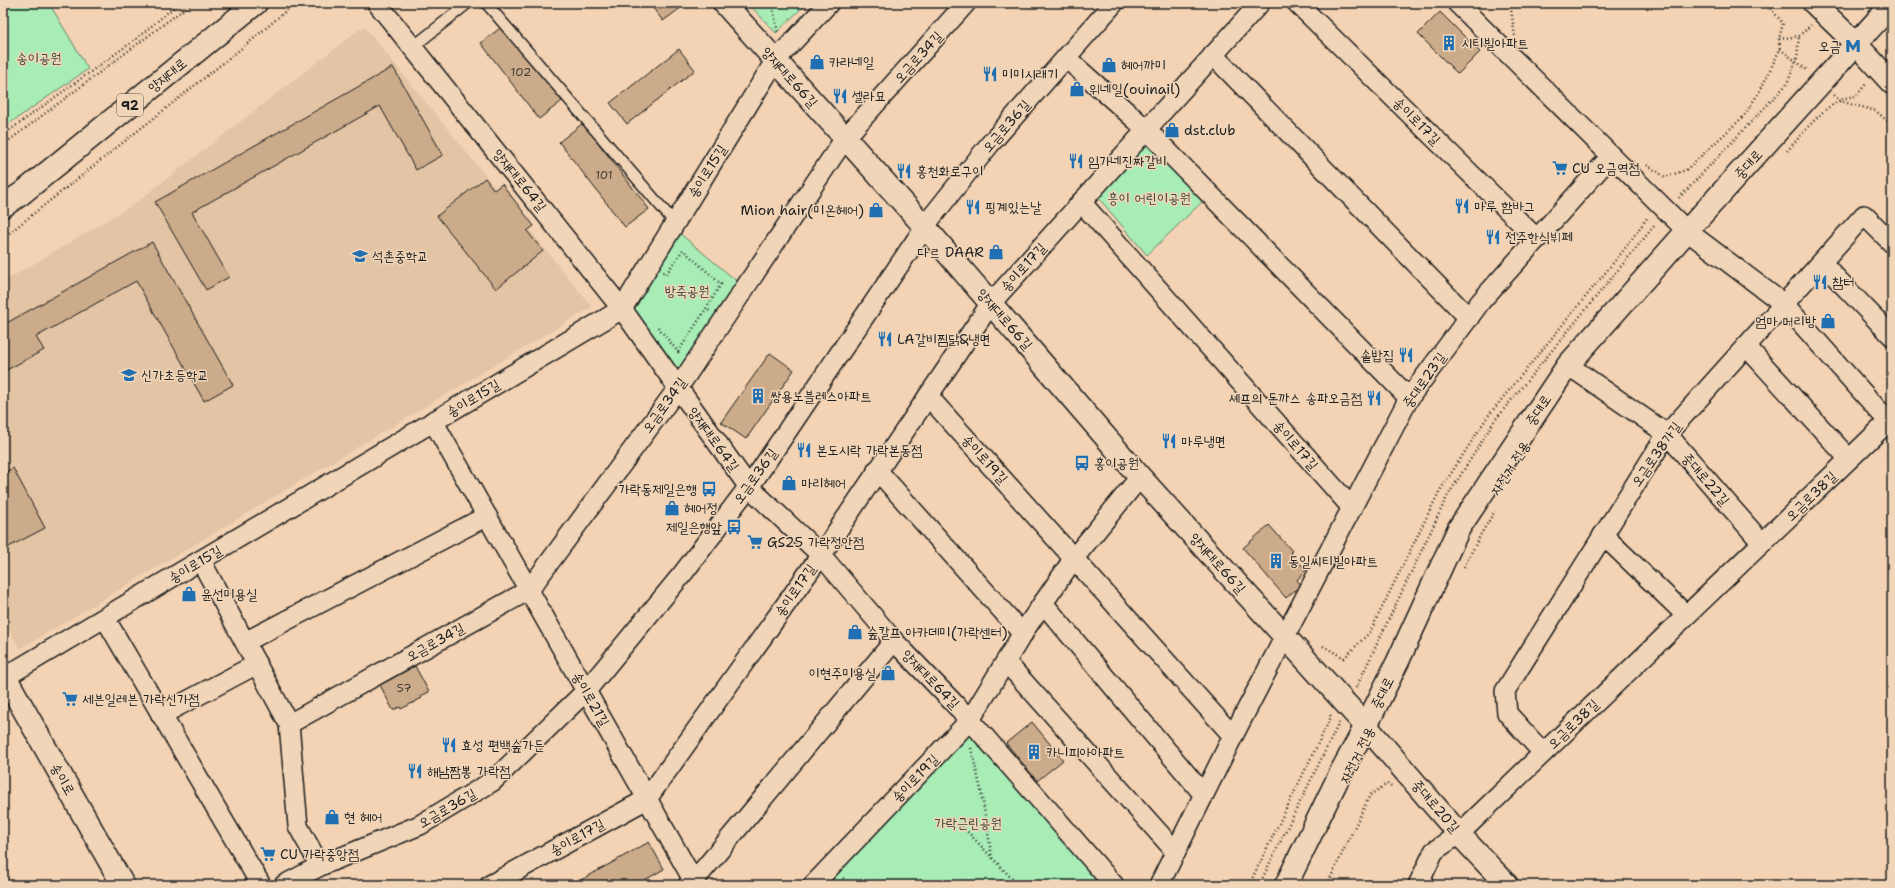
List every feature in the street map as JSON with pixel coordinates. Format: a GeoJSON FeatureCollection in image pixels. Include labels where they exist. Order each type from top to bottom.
{"type":"FeatureCollection","features":[{"type":"Feature","properties":{"kind":"main road","name":"양재대로"},"geometry":{"type":"LineString","coordinates":[[3,206],[22,194],[256,3]]}},
{"type":"Feature","properties":{"kind":"main road","name":"양재대로66길"},"geometry":{"type":"LineString","coordinates":[[724,3],[778,57],[845,138],[925,226],[1140,477],[1366,726]]}},
{"type":"Feature","properties":{"kind":"main road"},"geometry":{"type":"LineString","coordinates":[[1814,3],[1856,44],[1892,83]]}},
{"type":"Feature","properties":{"kind":"main road","name":"중대로"},"geometry":{"type":"LineString","coordinates":[[1286,885],[1341,772],[1366,726],[1459,528],[1568,366],[1687,231],[1892,4]]}},
{"type":"Feature","properties":{"kind":"main road","name":"송이로"},"geometry":{"type":"LineString","coordinates":[[4,675],[123,885]]}},
{"type":"Feature","properties":{"kind":"main road","name":"중대로20길"},"geometry":{"type":"LineString","coordinates":[[1366,726],[1459,834],[1507,885]]}},
{"type":"Feature","properties":{"kind":"street","name":"양재대로64길"},"geometry":{"type":"LineString","coordinates":[[377,3],[622,309],[748,486],[821,555],[894,641],[970,720],[1114,885]]}},
{"type":"Feature","properties":{"kind":"street","name":"송이로15길"},"geometry":{"type":"LineString","coordinates":[[4,675],[105,618],[622,309],[778,57],[829,3]]}},
{"type":"Feature","properties":{"kind":"street","name":"오금로34길"},"geometry":{"type":"LineString","coordinates":[[289,724],[529,590],[678,388],[845,138],[966,3]]}},
{"type":"Feature","properties":{"kind":"street","name":"오금로36길"},"geometry":{"type":"LineString","coordinates":[[284,885],[320,866],[420,825],[493,781],[586,691],[684,572],[765,464],[925,226],[990,144],[1114,3]]}},
{"type":"Feature","properties":{"kind":"street","name":"송이로17길"},"geometry":{"type":"LineString","coordinates":[[490,885],[648,799],[821,555],[991,302],[1260,3]]}},
{"type":"Feature","properties":{"kind":"street","name":"송이로17길"},"geometry":{"type":"LineString","coordinates":[[1297,3],[1537,240]]}},
{"type":"Feature","properties":{"kind":"street"},"geometry":{"type":"LineString","coordinates":[[1467,7],[1611,156],[1687,231]]}},
{"type":"Feature","properties":{"kind":"street"},"geometry":{"type":"LineString","coordinates":[[1213,56],[1469,318]]}},
{"type":"Feature","properties":{"kind":"street"},"geometry":{"type":"LineString","coordinates":[[1066,58],[1146,129],[1410,398]]}},
{"type":"Feature","properties":{"kind":"street","name":"중대로23길"},"geometry":{"type":"LineString","coordinates":[[1285,637],[1410,398],[1481,301],[1611,156]]}},
{"type":"Feature","properties":{"kind":"street","name":"송이로17길"},"geometry":{"type":"LineString","coordinates":[[1081,202],[1352,508]]}},
{"type":"Feature","properties":{"kind":"street","name":"오금로38가길"},"geometry":{"type":"LineString","coordinates":[[1543,753],[1507,713],[1505,691],[1667,434],[1785,305],[1864,215],[1892,242]]}},
{"type":"Feature","properties":{"kind":"street","name":"오금로38길"},"geometry":{"type":"LineString","coordinates":[[1418,885],[1434,851],[1459,834],[1890,419],[1785,305],[1687,231]]}},
{"type":"Feature","properties":{"kind":"street"},"geometry":{"type":"LineString","coordinates":[[1822,263],[1892,336]]}},
{"type":"Feature","properties":{"kind":"street","name":"오금로38길"},"geometry":{"type":"LineString","coordinates":[[1746,346],[1849,459]]}},
{"type":"Feature","properties":{"kind":"street","name":"중대로22길"},"geometry":{"type":"LineString","coordinates":[[1568,366],[1667,434],[1762,543]]}},
{"type":"Feature","properties":{"kind":"street","name":"송이로19길"},"geometry":{"type":"LineString","coordinates":[[928,396],[1233,736]]}},
{"type":"Feature","properties":{"kind":"street","name":"송이로21길"},"geometry":{"type":"LineString","coordinates":[[433,421],[648,799],[693,884],[894,641]]}},
{"type":"Feature","properties":{"kind":"street"},"geometry":{"type":"LineString","coordinates":[[877,470],[1023,634]]}},
{"type":"Feature","properties":{"kind":"street","name":"송이로19길"},"geometry":{"type":"LineString","coordinates":[[813,885],[970,720],[1023,634],[1074,558],[1140,477]]}},
{"type":"Feature","properties":{"kind":"street"},"geometry":{"type":"LineString","coordinates":[[244,642],[487,516]]}},
{"type":"Feature","properties":{"kind":"street"},"geometry":{"type":"LineString","coordinates":[[1603,535],[1686,615]]}},
{"type":"Feature","properties":{"kind":"street"},"geometry":{"type":"LineString","coordinates":[[201,561],[289,724],[298,826],[320,866]]}},
{"type":"Feature","properties":{"kind":"street"},"geometry":{"type":"LineString","coordinates":[[1043,603],[1204,795]]}},
{"type":"Feature","properties":{"kind":"street"},"geometry":{"type":"LineString","coordinates":[[105,618],[262,885]]}},
{"type":"Feature","properties":{"kind":"street"},"geometry":{"type":"LineString","coordinates":[[1159,885],[1233,736],[1285,637]]}},
{"type":"Feature","properties":{"kind":"street"},"geometry":{"type":"LineString","coordinates":[[1006,662],[1176,852]]}},
{"type":"Feature","properties":{"kind":"street"},"geometry":{"type":"LineString","coordinates":[[161,715],[257,664]]}},
{"type":"Feature","properties":{"kind":"lane"},"geometry":{"type":"LineString","coordinates":[[413,47],[468,3]]}},
{"type":"Feature","properties":{"kind":"lane"},"geometry":{"type":"LineString","coordinates":[[486,3],[676,222]]}},
{"type":"Feature","properties":{"kind":"path"},"geometry":{"type":"LineString","coordinates":[[3,135],[136,39],[179,3]]}},
{"type":"Feature","properties":{"kind":"path"},"geometry":{"type":"LineString","coordinates":[[3,145],[192,3]]}},
{"type":"Feature","properties":{"kind":"path"},"geometry":{"type":"LineString","coordinates":[[3,238],[252,40],[295,3]]}},
{"type":"Feature","properties":{"kind":"path"},"geometry":{"type":"LineString","coordinates":[[772,3],[778,57]]}},
{"type":"Feature","properties":{"kind":"path"},"geometry":{"type":"LineString","coordinates":[[1649,167],[1665,177],[1686,170],[1744,116],[1761,88],[1780,49],[1779,39],[1783,23],[1765,3]]}},
{"type":"Feature","properties":{"kind":"path"},"geometry":{"type":"LineString","coordinates":[[1779,39],[1799,36]]}},
{"type":"Feature","properties":{"kind":"path"},"geometry":{"type":"LineString","coordinates":[[3,64],[10,72],[3,77]]}},
{"type":"Feature","properties":{"kind":"path"},"geometry":{"type":"LineString","coordinates":[[1786,152],[1829,107],[1848,97],[1856,96]]}},
{"type":"Feature","properties":{"kind":"path"},"geometry":{"type":"LineString","coordinates":[[1840,101],[1876,111],[1892,125]]}},
{"type":"Feature","properties":{"kind":"path"},"geometry":{"type":"LineString","coordinates":[[1323,646],[1344,658],[1370,632],[1439,492],[1488,416],[1623,251],[1647,218],[1646,212]]}},
{"type":"Feature","properties":{"kind":"path"},"geometry":{"type":"LineString","coordinates":[[656,324],[678,352],[721,284],[682,250],[662,280]]}},
{"type":"Feature","properties":{"kind":"path"},"geometry":{"type":"LineString","coordinates":[[652,261],[666,274]]}},
{"type":"Feature","properties":{"kind":"path"},"geometry":{"type":"LineString","coordinates":[[706,309],[723,321]]}},
{"type":"Feature","properties":{"kind":"path","name":"자전거 전용"},"geometry":{"type":"LineString","coordinates":[[1463,569],[1481,534],[1497,508]]}},
{"type":"Feature","properties":{"kind":"path"},"geometry":{"type":"LineString","coordinates":[[1249,885],[1331,717],[1328,711]]}},
{"type":"Feature","properties":{"kind":"path"},"geometry":{"type":"LineString","coordinates":[[970,745],[981,790],[992,858]]}},
{"type":"Feature","properties":{"kind":"path"},"geometry":{"type":"LineString","coordinates":[[1326,885],[1370,795],[1387,784],[1398,790]]}},
{"type":"Feature","properties":{"kind":"path"},"geometry":{"type":"LineString","coordinates":[[962,826],[1018,885]]}},
{"type":"Feature","properties":{"kind":"shaded area"},"geometry":{"type":"Polygon","coordinates":[[[364,26],[592,307],[20,649],[3,619],[3,282],[133,205],[364,26]]]}},
{"type":"Feature","properties":{"kind":"green space","name":"송이공원"},"geometry":{"type":"Polygon","coordinates":[[[3,3],[49,3],[88,69],[3,128],[3,3]]]}},
{"type":"Feature","properties":{"kind":"green space"},"geometry":{"type":"Polygon","coordinates":[[[748,3],[807,3],[776,33],[748,3]]]}},
{"type":"Feature","properties":{"kind":"green space","name":"흥이 어린이공원"},"geometry":{"type":"Polygon","coordinates":[[[1147,139],[1204,200],[1147,255],[1096,195],[1147,139]]]}},
{"type":"Feature","properties":{"kind":"green space","name":"방죽공원"},"geometry":{"type":"Polygon","coordinates":[[[678,232],[739,283],[676,373],[631,309],[678,232]]]}},
{"type":"Feature","properties":{"kind":"green space","name":"가락근린공원"},"geometry":{"type":"Polygon","coordinates":[[[970,730],[1100,885],[823,885],[970,730]]]}},
{"type":"Feature","properties":{"kind":"building"},"geometry":{"type":"Polygon","coordinates":[[[649,3],[686,3],[686,4],[663,21],[649,3]]]}},
{"type":"Feature","properties":{"kind":"building","name":"시티빌아파트"},"geometry":{"type":"Polygon","coordinates":[[[1440,12],[1480,52],[1458,74],[1418,34],[1440,12]]]}},
{"type":"Feature","properties":{"kind":"building"},"geometry":{"type":"Polygon","coordinates":[[[504,25],[562,101],[539,119],[481,43],[504,25]]]}},
{"type":"Feature","properties":{"kind":"building"},"geometry":{"type":"Polygon","coordinates":[[[679,49],[695,70],[627,124],[610,103],[679,49]]]}},
{"type":"Feature","properties":{"kind":"building"},"geometry":{"type":"Polygon","coordinates":[[[393,67],[443,155],[416,170],[380,106],[192,212],[229,277],[206,290],[155,202],[393,67]]]}},
{"type":"Feature","properties":{"kind":"building"},"geometry":{"type":"Polygon","coordinates":[[[583,123],[649,209],[625,227],[559,142],[583,123]]]}},
{"type":"Feature","properties":{"kind":"building"},"geometry":{"type":"Polygon","coordinates":[[[485,178],[494,190],[502,184],[534,226],[527,231],[543,251],[496,289],[437,216],[485,178]]]}},
{"type":"Feature","properties":{"kind":"building"},"geometry":{"type":"Polygon","coordinates":[[[152,242],[233,385],[204,401],[136,281],[36,337],[44,350],[3,372],[3,325],[152,242]]]}},
{"type":"Feature","properties":{"kind":"building","name":"쌍용노블레스아파트"},"geometry":{"type":"Polygon","coordinates":[[[770,353],[794,370],[746,439],[721,422],[770,353]]]}},
{"type":"Feature","properties":{"kind":"building"},"geometry":{"type":"Polygon","coordinates":[[[13,468],[45,528],[3,550],[3,473],[13,468]]]}},
{"type":"Feature","properties":{"kind":"building","name":"동일씨티빌아파트"},"geometry":{"type":"Polygon","coordinates":[[[1269,525],[1292,551],[1290,552],[1306,570],[1297,580],[1301,585],[1286,598],[1243,548],[1269,525]]]}},
{"type":"Feature","properties":{"kind":"building"},"geometry":{"type":"Polygon","coordinates":[[[415,666],[429,692],[421,696],[422,698],[401,709],[400,707],[393,710],[380,685],[415,666]]]}},
{"type":"Feature","properties":{"kind":"building","name":"카니피아아파트"},"geometry":{"type":"Polygon","coordinates":[[[1032,722],[1063,760],[1037,781],[1006,743],[1032,722]]]}},
{"type":"Feature","properties":{"kind":"building"},"geometry":{"type":"Polygon","coordinates":[[[649,842],[664,869],[636,885],[572,885],[649,842]]]}},
{"type":"Feature","properties":{"kind":"place","name":"시티빌아파트"},"geometry":{"type":"Point","coordinates":[1449,43]}},
{"type":"Feature","properties":{"kind":"place","name":"오금"},"geometry":{"type":"Point","coordinates":[1853,46]}},
{"type":"Feature","properties":{"kind":"place","name":"카라네일"},"geometry":{"type":"Point","coordinates":[817,62]}},
{"type":"Feature","properties":{"kind":"place","name":"헤어까미"},"geometry":{"type":"Point","coordinates":[1109,65]}},
{"type":"Feature","properties":{"kind":"place","name":"미미시래기"},"geometry":{"type":"Point","coordinates":[990,74]}},
{"type":"Feature","properties":{"kind":"place","name":"위네일(ouinail)"},"geometry":{"type":"Point","coordinates":[1077,89]}},
{"type":"Feature","properties":{"kind":"place","name":"셀라묘"},"geometry":{"type":"Point","coordinates":[840,96]}},
{"type":"Feature","properties":{"kind":"place","name":"dst.club"},"geometry":{"type":"Point","coordinates":[1172,130]}},
{"type":"Feature","properties":{"kind":"place","name":"임가네진짜갈비"},"geometry":{"type":"Point","coordinates":[1076,161]}},
{"type":"Feature","properties":{"kind":"place","name":"CU 오금역점"},"geometry":{"type":"Point","coordinates":[1560,168]}},
{"type":"Feature","properties":{"kind":"place","name":"홍천화로구이"},"geometry":{"type":"Point","coordinates":[904,171]}},
{"type":"Feature","properties":{"kind":"place","name":"마루 함바그"},"geometry":{"type":"Point","coordinates":[1462,206]}},
{"type":"Feature","properties":{"kind":"place","name":"핑계있는날"},"geometry":{"type":"Point","coordinates":[973,207]}},
{"type":"Feature","properties":{"kind":"place","name":"Mion hair(미온헤어)"},"geometry":{"type":"Point","coordinates":[876,210]}},
{"type":"Feature","properties":{"kind":"place","name":"전주한식뷔페"},"geometry":{"type":"Point","coordinates":[1493,237]}},
{"type":"Feature","properties":{"kind":"place","name":"다르 DAAR"},"geometry":{"type":"Point","coordinates":[996,252]}},
{"type":"Feature","properties":{"kind":"place","name":"석촌중학교"},"geometry":{"type":"Point","coordinates":[360,256]}},
{"type":"Feature","properties":{"kind":"place","name":"참터"},"geometry":{"type":"Point","coordinates":[1820,282]}},
{"type":"Feature","properties":{"kind":"place","name":"엄마 머리방"},"geometry":{"type":"Point","coordinates":[1828,321]}},
{"type":"Feature","properties":{"kind":"place","name":"LA갈비찜닭&냉면"},"geometry":{"type":"Point","coordinates":[885,339]}},
{"type":"Feature","properties":{"kind":"place","name":"솥밥집"},"geometry":{"type":"Point","coordinates":[1406,355]}},
{"type":"Feature","properties":{"kind":"place","name":"신가초등학교"},"geometry":{"type":"Point","coordinates":[129,375]}},
{"type":"Feature","properties":{"kind":"place","name":"쌍용노블레스아파트"},"geometry":{"type":"Point","coordinates":[758,396]}},
{"type":"Feature","properties":{"kind":"place","name":"셰프의 돈까스 송파오금점"},"geometry":{"type":"Point","coordinates":[1374,398]}},
{"type":"Feature","properties":{"kind":"place","name":"마루냉면"},"geometry":{"type":"Point","coordinates":[1169,441]}},
{"type":"Feature","properties":{"kind":"place","name":"본도시락 가락본동점"},"geometry":{"type":"Point","coordinates":[804,450]}},
{"type":"Feature","properties":{"kind":"place","name":"홍이공원"},"geometry":{"type":"Point","coordinates":[1082,463]}},
{"type":"Feature","properties":{"kind":"place","name":"마리헤어"},"geometry":{"type":"Point","coordinates":[789,483]}},
{"type":"Feature","properties":{"kind":"place","name":"가락동제일은행"},"geometry":{"type":"Point","coordinates":[709,489]}},
{"type":"Feature","properties":{"kind":"place","name":"헤어정"},"geometry":{"type":"Point","coordinates":[672,508]}},
{"type":"Feature","properties":{"kind":"place","name":"제일은행앞"},"geometry":{"type":"Point","coordinates":[734,527]}},
{"type":"Feature","properties":{"kind":"place","name":"GS25 가락정안점"},"geometry":{"type":"Point","coordinates":[755,542]}},
{"type":"Feature","properties":{"kind":"place","name":"동일씨티빌아파트"},"geometry":{"type":"Point","coordinates":[1276,561]}},
{"type":"Feature","properties":{"kind":"place","name":"윤선미용실"},"geometry":{"type":"Point","coordinates":[189,594]}},
{"type":"Feature","properties":{"kind":"place","name":"숲칼프 아카데미(가락센터)"},"geometry":{"type":"Point","coordinates":[855,632]}},
{"type":"Feature","properties":{"kind":"place","name":"이현주미용실"},"geometry":{"type":"Point","coordinates":[888,673]}},
{"type":"Feature","properties":{"kind":"place","name":"세븐일레븐 가락신가점"},"geometry":{"type":"Point","coordinates":[70,699]}},
{"type":"Feature","properties":{"kind":"place","name":"효성 편백숲가든"},"geometry":{"type":"Point","coordinates":[449,745]}},
{"type":"Feature","properties":{"kind":"place","name":"카니피아아파트"},"geometry":{"type":"Point","coordinates":[1034,752]}},
{"type":"Feature","properties":{"kind":"place","name":"해남짬뽕 가락점"},"geometry":{"type":"Point","coordinates":[415,771]}},
{"type":"Feature","properties":{"kind":"place","name":"현 헤어"},"geometry":{"type":"Point","coordinates":[332,817]}},
{"type":"Feature","properties":{"kind":"place","name":"CU 가락중앙점"},"geometry":{"type":"Point","coordinates":[268,854]}}]}
